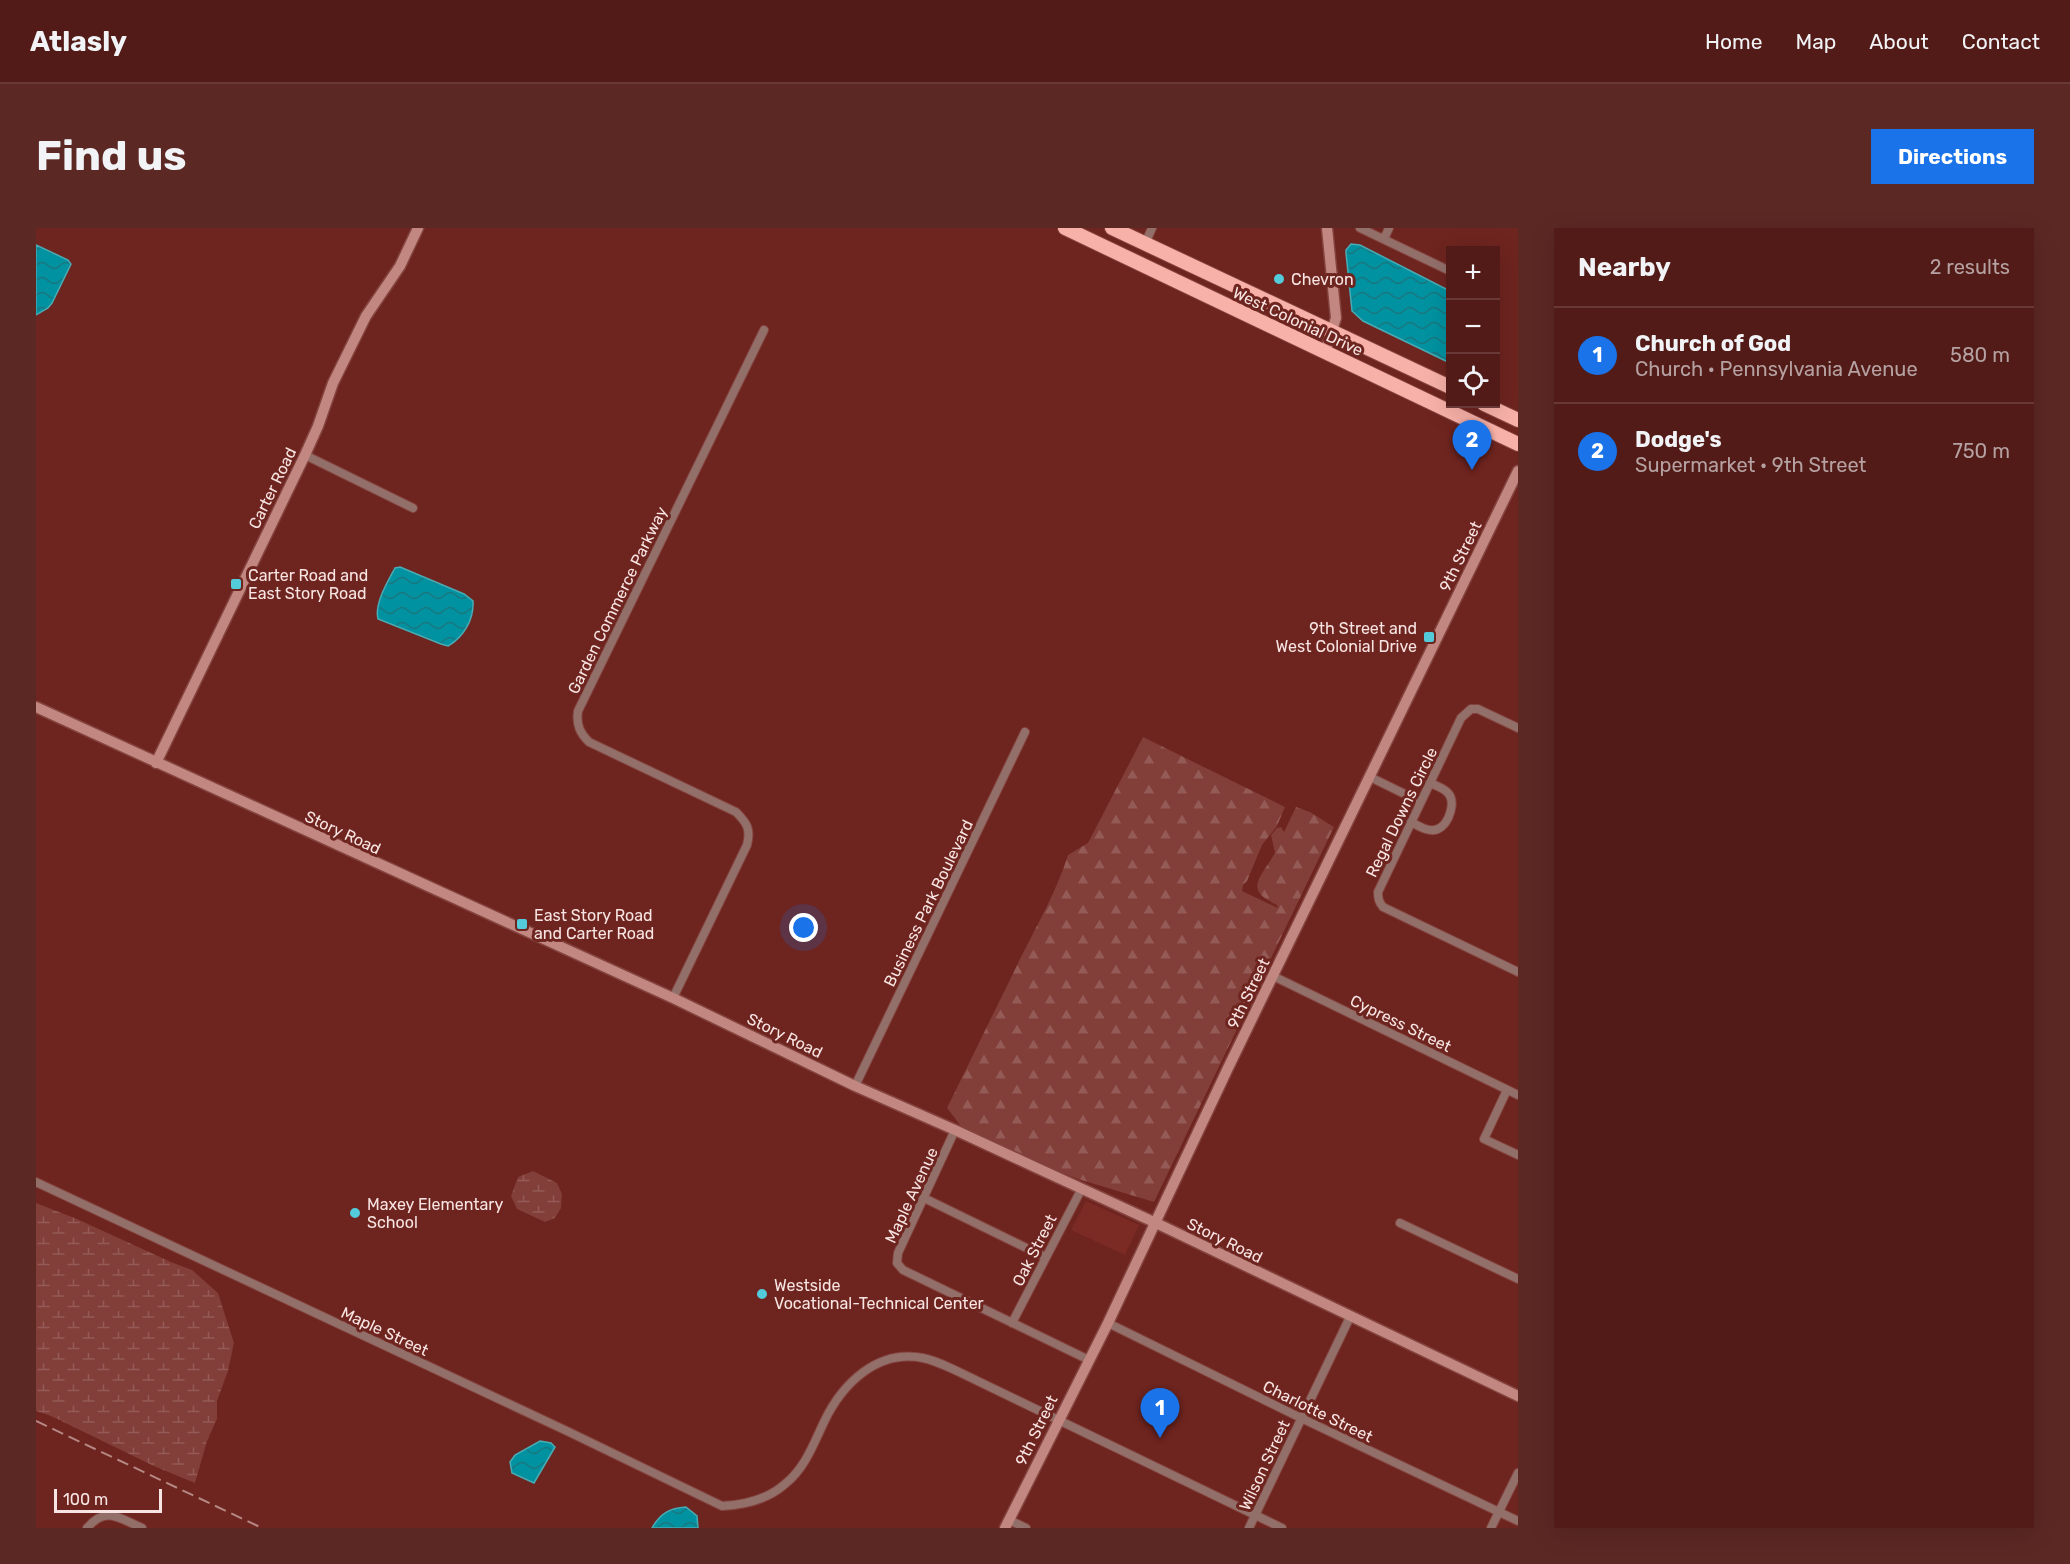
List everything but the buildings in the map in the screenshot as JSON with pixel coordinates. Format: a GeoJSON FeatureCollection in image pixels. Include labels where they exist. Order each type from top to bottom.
{"type":"FeatureCollection","features":[{"type":"Feature","properties":{"kind":"highway","name":"West Colonial Drive"},"geometry":{"type":"LineString","coordinates":[[1066,228],[1518,444]]}},
{"type":"Feature","properties":{"kind":"highway"},"geometry":{"type":"LineString","coordinates":[[1066,228],[1102,243],[1127,249],[1145,244]]}},
{"type":"Feature","properties":{"kind":"highway","name":"West Colonial Drive"},"geometry":{"type":"LineString","coordinates":[[1112,228],[1446,385]]}},
{"type":"Feature","properties":{"kind":"highway"},"geometry":{"type":"LineString","coordinates":[[1492,408],[1518,420]]}},
{"type":"Feature","properties":{"kind":"street","name":"Carter Road"},"geometry":{"type":"LineString","coordinates":[[156,763],[305,455],[333,383],[366,316],[400,266],[418,228]]}},
{"type":"Feature","properties":{"kind":"street"},"geometry":{"type":"LineString","coordinates":[[1145,244],[1152,228]]}},
{"type":"Feature","properties":{"kind":"street"},"geometry":{"type":"LineString","coordinates":[[1325,352],[1336,318],[1327,228]]}},
{"type":"Feature","properties":{"kind":"street"},"geometry":{"type":"LineString","coordinates":[[1360,228],[1446,269]]}},
{"type":"Feature","properties":{"kind":"street"},"geometry":{"type":"LineString","coordinates":[[1384,239],[1389,228]]}},
{"type":"Feature","properties":{"kind":"street","name":"Garden Commerce Parkway"},"geometry":{"type":"LineString","coordinates":[[673,998],[747,845],[750,832],[746,822],[736,812],[589,742],[580,734],[576,720],[578,711],[764,330]]}},
{"type":"Feature","properties":{"kind":"street"},"geometry":{"type":"LineString","coordinates":[[305,455],[413,508]]}},
{"type":"Feature","properties":{"kind":"street","name":"9th Street"},"geometry":{"type":"LineString","coordinates":[[1007,1524],[1108,1323],[1273,975],[1518,471]]}},
{"type":"Feature","properties":{"kind":"street","name":"Story Road"},"geometry":{"type":"LineString","coordinates":[[36,707],[673,998],[855,1086],[1156,1223],[1518,1396]]}},
{"type":"Feature","properties":{"kind":"street","name":"Regal Downs Circle"},"geometry":{"type":"LineString","coordinates":[[1518,728],[1478,709],[1466,712],[1461,718],[1378,892],[1379,902],[1383,907],[1518,972]]}},
{"type":"Feature","properties":{"kind":"street","name":"Business Park Boulevard"},"geometry":{"type":"LineString","coordinates":[[855,1086],[1025,732]]}},
{"type":"Feature","properties":{"kind":"street"},"geometry":{"type":"LineString","coordinates":[[1370,777],[1421,802]]}},
{"type":"Feature","properties":{"kind":"street"},"geometry":{"type":"LineString","coordinates":[[1411,822],[1431,830],[1439,829],[1444,824],[1452,806],[1452,799],[1447,792],[1430,783]]}},
{"type":"Feature","properties":{"kind":"street","name":"Cypress Street"},"geometry":{"type":"LineString","coordinates":[[1273,975],[1518,1095]]}},
{"type":"Feature","properties":{"kind":"street"},"geometry":{"type":"LineString","coordinates":[[1508,1090],[1484,1139],[1518,1155]]}},
{"type":"Feature","properties":{"kind":"street","name":"Maple Avenue"},"geometry":{"type":"LineString","coordinates":[[955,1130],[898,1253],[897,1263],[903,1270],[1012,1323]]}},
{"type":"Feature","properties":{"kind":"street","name":"Maple Street"},"geometry":{"type":"LineString","coordinates":[[36,1182],[722,1506],[739,1505],[762,1499],[785,1485],[806,1461],[825,1419],[852,1380],[871,1366],[894,1357],[923,1358],[957,1371],[1058,1419]]}},
{"type":"Feature","properties":{"kind":"street","name":"Oak Street"},"geometry":{"type":"LineString","coordinates":[[1012,1323],[1081,1190]]}},
{"type":"Feature","properties":{"kind":"street"},"geometry":{"type":"LineString","coordinates":[[924,1198],[1045,1257]]}},
{"type":"Feature","properties":{"kind":"street"},"geometry":{"type":"LineString","coordinates":[[1400,1223],[1518,1280]]}},
{"type":"Feature","properties":{"kind":"street","name":"Wilson Street"},"geometry":{"type":"LineString","coordinates":[[1249,1528],[1350,1317]]}},
{"type":"Feature","properties":{"kind":"street"},"geometry":{"type":"LineString","coordinates":[[1012,1323],[1089,1360]]}},
{"type":"Feature","properties":{"kind":"street","name":"Charlotte Street"},"geometry":{"type":"LineString","coordinates":[[1108,1323],[1518,1521]]}},
{"type":"Feature","properties":{"kind":"street"},"geometry":{"type":"LineString","coordinates":[[1058,1419],[1282,1528]]}},
{"type":"Feature","properties":{"kind":"street"},"geometry":{"type":"LineString","coordinates":[[1491,1528],[1518,1473]]}},
{"type":"Feature","properties":{"kind":"street"},"geometry":{"type":"LineString","coordinates":[[87,1528],[94,1519],[104,1515],[117,1516],[142,1528]]}},
{"type":"Feature","properties":{"kind":"street"},"geometry":{"type":"LineString","coordinates":[[1007,1524],[1026,1528]]}},
{"type":"Feature","properties":{"kind":"shaded area"},"geometry":{"type":"Polygon","coordinates":[[[1086,1201],[1139,1225],[1125,1255],[1071,1230],[1086,1201]]]}},
{"type":"Feature","properties":{"kind":"green space"},"geometry":{"type":"Polygon","coordinates":[[[1143,737],[1285,807],[1277,826],[1262,845],[1242,891],[1278,908],[1260,894],[1257,888],[1260,877],[1275,853],[1271,835],[1281,827],[1284,832],[1296,807],[1310,812],[1334,827],[1154,1202],[1078,1179],[967,1134],[947,1108],[1059,881],[1068,855],[1088,843],[1143,737]]]}},
{"type":"Feature","properties":{"kind":"green space"},"geometry":{"type":"Polygon","coordinates":[[[533,1171],[557,1183],[562,1194],[561,1208],[555,1218],[545,1222],[517,1209],[511,1196],[518,1177],[533,1171]]]}},
{"type":"Feature","properties":{"kind":"green space"},"geometry":{"type":"Polygon","coordinates":[[[36,1203],[192,1270],[218,1293],[234,1343],[228,1371],[217,1401],[217,1419],[207,1441],[195,1483],[36,1411],[36,1203]]]}},
{"type":"Feature","properties":{"kind":"water"},"geometry":{"type":"Polygon","coordinates":[[[1351,244],[1360,245],[1446,289],[1446,361],[1363,321],[1352,311],[1346,250],[1351,244]]]}},
{"type":"Feature","properties":{"kind":"water"},"geometry":{"type":"Polygon","coordinates":[[[36,245],[68,260],[71,264],[52,303],[36,315],[36,245]]]}},
{"type":"Feature","properties":{"kind":"water"},"geometry":{"type":"Polygon","coordinates":[[[400,567],[464,594],[473,601],[472,614],[467,627],[459,638],[448,646],[378,619],[377,613],[382,593],[395,568],[400,567]]]}},
{"type":"Feature","properties":{"kind":"water"},"geometry":{"type":"Polygon","coordinates":[[[540,1441],[551,1443],[555,1447],[534,1483],[512,1473],[510,1462],[515,1455],[540,1441]]]}},
{"type":"Feature","properties":{"kind":"water"},"geometry":{"type":"Polygon","coordinates":[[[686,1507],[697,1516],[698,1528],[652,1528],[666,1513],[686,1507]]]}},
{"type":"Feature","properties":{"kind":"railway"},"geometry":{"type":"LineString","coordinates":[[36,1421],[262,1528]]}},
{"type":"Feature","properties":{"kind":"place","name":"Chevron"},"geometry":{"type":"Point","coordinates":[1279,279]}},
{"type":"Feature","properties":{"kind":"place","name":"Dodge's"},"geometry":{"type":"Point","coordinates":[1472,470]}},
{"type":"Feature","properties":{"kind":"place","name":"Carter Road and East Story Road"},"geometry":{"type":"Point","coordinates":[236,584]}},
{"type":"Feature","properties":{"kind":"place","name":"9th Street and West Colonial Drive"},"geometry":{"type":"Point","coordinates":[1429,637]}},
{"type":"Feature","properties":{"kind":"place","name":"East Story Road and Carter Road"},"geometry":{"type":"Point","coordinates":[522,924]}},
{"type":"Feature","properties":{"kind":"place","name":"Maxey Elementary School"},"geometry":{"type":"Point","coordinates":[355,1213]}},
{"type":"Feature","properties":{"kind":"place","name":"Westside Vocational-Technical Center"},"geometry":{"type":"Point","coordinates":[762,1294]}},
{"type":"Feature","properties":{"kind":"place","name":"Church of God"},"geometry":{"type":"Point","coordinates":[1160,1438]}}]}
